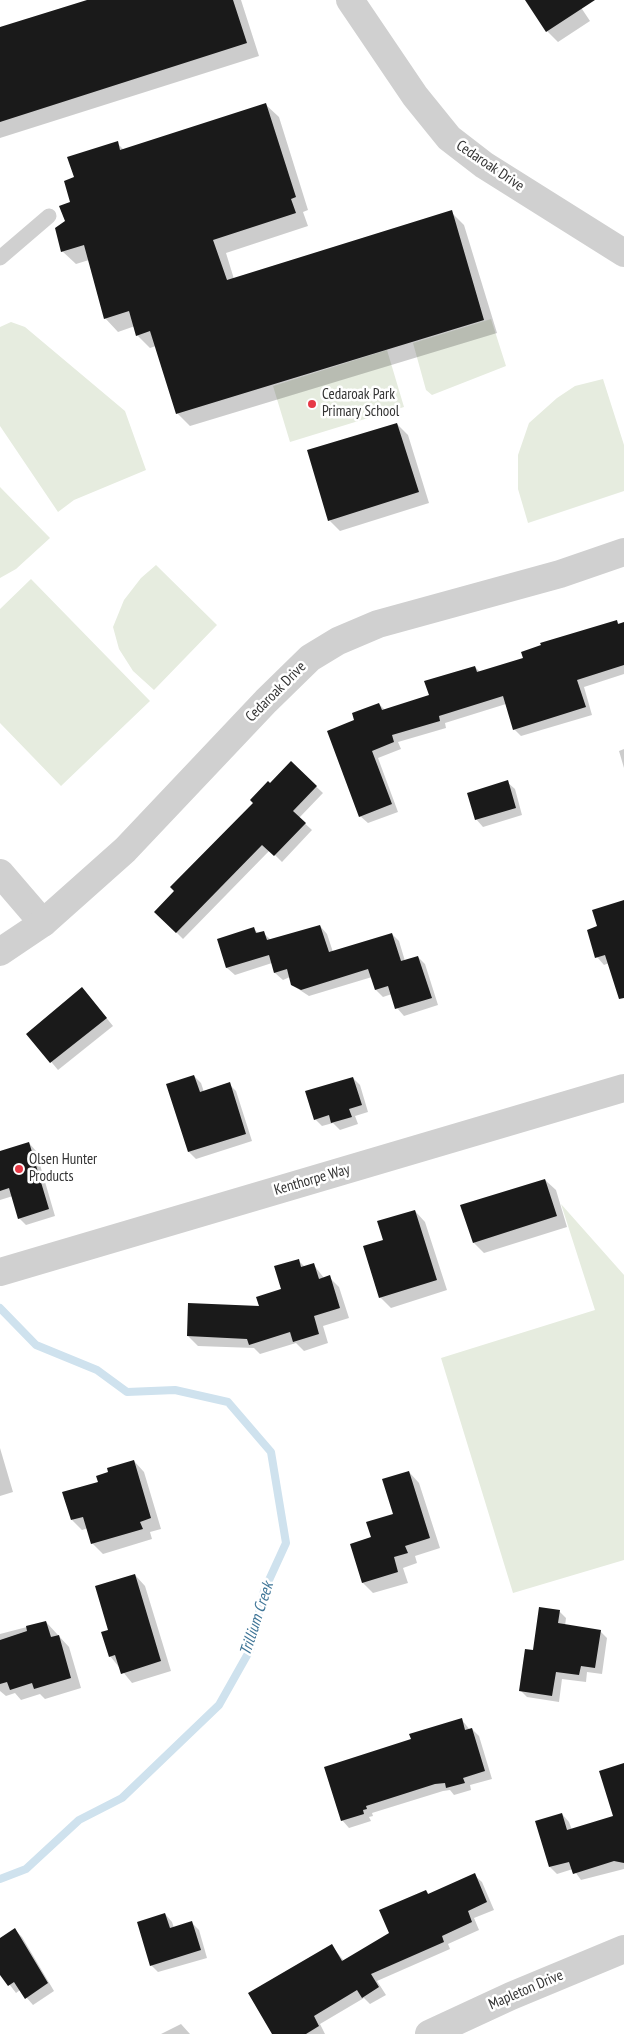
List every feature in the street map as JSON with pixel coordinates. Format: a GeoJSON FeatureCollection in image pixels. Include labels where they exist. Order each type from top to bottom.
{"type":"FeatureCollection","features":[{"type":"Feature","properties":{"kind":"street","name":"Cedaroak Drive"},"geometry":{"type":"LineString","coordinates":[[350,0],[420,104],[449,138],[484,164],[624,253]]}},
{"type":"Feature","properties":{"kind":"street","name":"Cedaroak Drive"},"geometry":{"type":"LineString","coordinates":[[0,952],[43,924],[125,850],[266,701],[310,658],[338,641],[378,624],[560,574],[624,552]]}},
{"type":"Feature","properties":{"kind":"street"},"geometry":{"type":"LineString","coordinates":[[0,873],[43,924]]}},
{"type":"Feature","properties":{"kind":"street","name":"Kenthorpe Way"},"geometry":{"type":"LineString","coordinates":[[0,1272],[624,1088]]}},
{"type":"Feature","properties":{"kind":"street","name":"Mapleton Drive"},"geometry":{"type":"LineString","coordinates":[[429,2034],[511,1996],[624,1949]]}},
{"type":"Feature","properties":{"kind":"lane"},"geometry":{"type":"LineString","coordinates":[[0,258],[49,216]]}},
{"type":"Feature","properties":{"kind":"shaded area"},"geometry":{"type":"Polygon","coordinates":[[[491,319],[506,366],[432,395],[426,390],[413,343],[491,319]]]}},
{"type":"Feature","properties":{"kind":"shaded area"},"geometry":{"type":"Polygon","coordinates":[[[11,322],[25,327],[125,411],[146,470],[74,500],[58,512],[0,426],[0,327],[11,322]]]}},
{"type":"Feature","properties":{"kind":"shaded area"},"geometry":{"type":"Polygon","coordinates":[[[387,350],[404,407],[290,442],[273,386],[387,350]]]}},
{"type":"Feature","properties":{"kind":"shaded area"},"geometry":{"type":"Polygon","coordinates":[[[603,379],[624,445],[624,491],[528,523],[518,489],[518,455],[529,423],[557,398],[575,386],[603,379]]]}},
{"type":"Feature","properties":{"kind":"shaded area"},"geometry":{"type":"Polygon","coordinates":[[[0,487],[50,538],[16,569],[0,578],[0,487]]]}},
{"type":"Feature","properties":{"kind":"shaded area"},"geometry":{"type":"Polygon","coordinates":[[[156,565],[217,625],[154,690],[133,671],[119,649],[113,627],[124,600],[141,578],[156,565]]]}},
{"type":"Feature","properties":{"kind":"shaded area"},"geometry":{"type":"Polygon","coordinates":[[[31,579],[150,701],[61,786],[0,723],[0,609],[31,579]]]}},
{"type":"Feature","properties":{"kind":"shaded area"},"geometry":{"type":"Polygon","coordinates":[[[561,1204],[624,1275],[624,1560],[513,1593],[441,1358],[595,1310],[561,1204]]]}},
{"type":"Feature","properties":{"kind":"building"},"geometry":{"type":"Polygon","coordinates":[[[87,0],[233,0],[247,43],[0,122],[0,27],[87,0]]]}},
{"type":"Feature","properties":{"kind":"building"},"geometry":{"type":"Polygon","coordinates":[[[525,0],[595,0],[546,32],[525,0]]]}},
{"type":"Feature","properties":{"kind":"building"},"geometry":{"type":"Polygon","coordinates":[[[266,103],[296,197],[291,199],[296,213],[213,240],[227,280],[452,210],[484,320],[176,414],[150,331],[136,336],[129,311],[104,319],[84,245],[61,252],[55,228],[65,221],[59,206],[70,202],[64,181],[74,177],[67,157],[118,141],[120,150],[266,103]]]}},
{"type":"Feature","properties":{"kind":"building"},"geometry":{"type":"Polygon","coordinates":[[[397,423],[419,492],[328,521],[307,450],[397,423]]]}},
{"type":"Feature","properties":{"kind":"building"},"geometry":{"type":"Polygon","coordinates":[[[617,620],[618,624],[624,622],[624,665],[577,680],[586,707],[513,730],[503,696],[439,716],[440,721],[392,735],[394,742],[372,751],[392,804],[359,817],[327,731],[354,720],[352,713],[379,703],[382,710],[429,695],[424,681],[475,666],[477,672],[523,658],[521,652],[541,645],[540,643],[617,620]]]}},
{"type":"Feature","properties":{"kind":"building"},"geometry":{"type":"Polygon","coordinates":[[[291,761],[317,786],[293,811],[306,823],[274,856],[262,845],[176,933],[154,912],[174,891],[170,887],[253,803],[250,800],[268,781],[270,783],[291,761]]]}},
{"type":"Feature","properties":{"kind":"building"},"geometry":{"type":"Polygon","coordinates":[[[508,780],[516,808],[475,820],[467,793],[508,780]]]}},
{"type":"Feature","properties":{"kind":"building"},"geometry":{"type":"Polygon","coordinates":[[[624,900],[624,998],[619,999],[605,955],[595,958],[587,930],[597,926],[592,910],[624,900]]]}},
{"type":"Feature","properties":{"kind":"building"},"geometry":{"type":"Polygon","coordinates":[[[320,925],[329,952],[392,933],[401,961],[418,956],[432,998],[395,1009],[388,986],[375,990],[368,969],[301,990],[291,985],[287,969],[274,973],[269,955],[226,968],[217,939],[254,927],[256,933],[264,931],[267,940],[320,925]]]}},
{"type":"Feature","properties":{"kind":"building"},"geometry":{"type":"Polygon","coordinates":[[[82,987],[107,1018],[50,1063],[26,1034],[82,987]]]}},
{"type":"Feature","properties":{"kind":"building"},"geometry":{"type":"Polygon","coordinates":[[[194,1075],[200,1092],[230,1082],[246,1134],[188,1152],[166,1084],[194,1075]]]}},
{"type":"Feature","properties":{"kind":"building"},"geometry":{"type":"Polygon","coordinates":[[[353,1077],[362,1105],[349,1109],[352,1117],[331,1123],[329,1115],[314,1120],[305,1091],[353,1077]]]}},
{"type":"Feature","properties":{"kind":"building","name":"Olsen Hunter Products"},"geometry":{"type":"Polygon","coordinates":[[[29,1142],[49,1209],[18,1219],[9,1188],[0,1191],[0,1151],[29,1142]]]}},
{"type":"Feature","properties":{"kind":"building"},"geometry":{"type":"Polygon","coordinates":[[[545,1179],[557,1216],[473,1243],[460,1205],[545,1179]]]}},
{"type":"Feature","properties":{"kind":"building"},"geometry":{"type":"Polygon","coordinates":[[[415,1210],[437,1280],[379,1298],[363,1246],[383,1240],[377,1221],[415,1210]]]}},
{"type":"Feature","properties":{"kind":"building"},"geometry":{"type":"Polygon","coordinates":[[[299,1259],[301,1267],[314,1263],[319,1279],[330,1275],[340,1308],[314,1316],[319,1334],[293,1342],[290,1332],[249,1345],[247,1339],[187,1336],[188,1303],[259,1306],[256,1297],[281,1289],[274,1266],[299,1259]]]}},
{"type":"Feature","properties":{"kind":"building"},"geometry":{"type":"Polygon","coordinates":[[[134,1460],[151,1518],[140,1522],[143,1529],[91,1544],[83,1517],[71,1520],[62,1492],[98,1482],[96,1476],[108,1472],[107,1468],[134,1460]]]}},
{"type":"Feature","properties":{"kind":"building"},"geometry":{"type":"Polygon","coordinates":[[[409,1471],[430,1538],[405,1546],[408,1553],[394,1557],[398,1572],[362,1583],[350,1544],[371,1537],[366,1522],[393,1514],[382,1479],[409,1471]]]}},
{"type":"Feature","properties":{"kind":"building"},"geometry":{"type":"Polygon","coordinates":[[[135,1574],[161,1661],[121,1674],[115,1655],[109,1657],[101,1632],[108,1630],[95,1586],[135,1574]]]}},
{"type":"Feature","properties":{"kind":"building"},"geometry":{"type":"Polygon","coordinates":[[[539,1607],[560,1610],[558,1623],[601,1630],[595,1668],[581,1666],[579,1675],[556,1672],[552,1696],[519,1691],[525,1649],[533,1650],[539,1607]]]}},
{"type":"Feature","properties":{"kind":"building"},"geometry":{"type":"Polygon","coordinates":[[[46,1621],[51,1637],[59,1635],[71,1678],[34,1689],[32,1683],[10,1690],[7,1682],[0,1684],[0,1640],[27,1631],[26,1626],[46,1621]]]}},
{"type":"Feature","properties":{"kind":"building"},"geometry":{"type":"Polygon","coordinates":[[[462,1718],[465,1730],[472,1728],[485,1771],[463,1778],[465,1783],[446,1788],[445,1783],[435,1784],[366,1806],[367,1809],[363,1810],[364,1814],[341,1821],[324,1767],[411,1739],[409,1734],[462,1718]]]}},
{"type":"Feature","properties":{"kind":"building"},"geometry":{"type":"Polygon","coordinates":[[[624,1763],[624,1863],[614,1861],[573,1874],[569,1862],[549,1867],[535,1821],[562,1813],[567,1830],[613,1816],[599,1771],[624,1763]]]}},
{"type":"Feature","properties":{"kind":"building"},"geometry":{"type":"Polygon","coordinates":[[[475,1873],[487,1902],[468,1911],[472,1922],[442,1936],[444,1942],[371,1974],[379,1987],[362,1998],[357,1990],[314,2016],[319,2026],[306,2034],[272,2034],[248,1993],[332,1944],[342,1961],[389,1933],[379,1910],[426,1890],[428,1894],[475,1873]]]}},
{"type":"Feature","properties":{"kind":"building"},"geometry":{"type":"Polygon","coordinates":[[[165,1913],[170,1928],[192,1921],[201,1950],[150,1966],[137,1922],[165,1913]]]}},
{"type":"Feature","properties":{"kind":"building"},"geometry":{"type":"Polygon","coordinates":[[[15,1928],[48,1983],[25,1999],[14,1982],[8,1986],[0,1975],[0,1938],[15,1928]]]}},
{"type":"Feature","properties":{"kind":"waterway","name":"Trillium Creek"},"geometry":{"type":"LineString","coordinates":[[0,1308],[36,1345],[97,1370],[127,1392],[175,1390],[228,1402],[271,1452],[286,1543],[264,1591],[250,1650],[219,1705],[122,1798],[79,1820],[26,1869],[0,1879]]}},
{"type":"Feature","properties":{"kind":"place","name":"Cedaroak Park Primary School"},"geometry":{"type":"Point","coordinates":[312,404]}},
{"type":"Feature","properties":{"kind":"place","name":"Olsen Hunter Products"},"geometry":{"type":"Point","coordinates":[19,1169]}}]}
